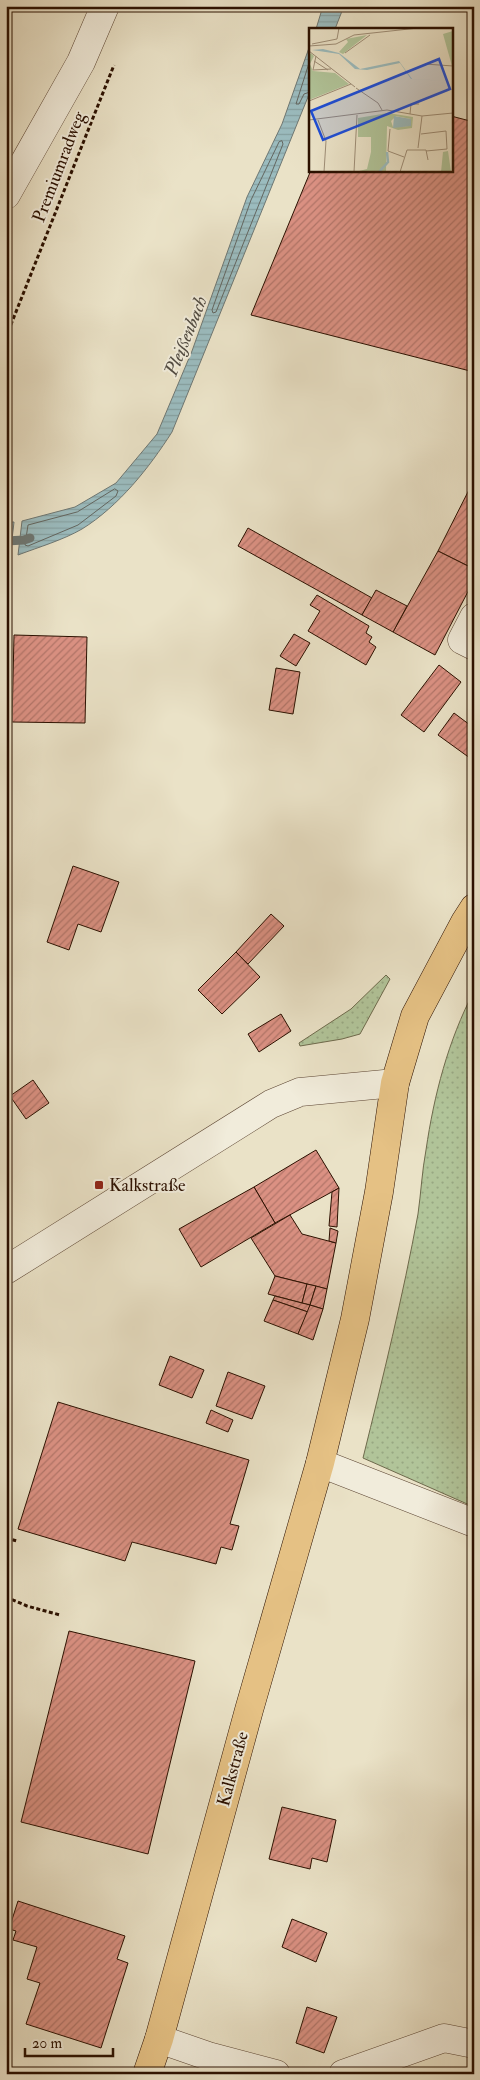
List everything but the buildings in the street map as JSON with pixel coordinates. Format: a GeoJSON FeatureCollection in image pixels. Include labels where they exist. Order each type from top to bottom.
{"type":"FeatureCollection","features":[{"type":"Feature","properties":{"kind":"main road","name":"Kalkstraße"},"geometry":{"type":"LineString","coordinates":[[147,2074],[159,2039],[249,1710],[320,1464],[355,1319],[379,1192],[395,1083],[415,1016],[474,908]]}},
{"type":"Feature","properties":{"kind":"street"},"geometry":{"type":"LineString","coordinates":[[6,194],[82,62],[105,6]]}},
{"type":"Feature","properties":{"kind":"street"},"geometry":{"type":"LineString","coordinates":[[474,617],[462,640],[474,646]]}},
{"type":"Feature","properties":{"kind":"street"},"geometry":{"type":"LineString","coordinates":[[6,1270],[286,1096],[300,1092],[395,1083]]}},
{"type":"Feature","properties":{"kind":"street"},"geometry":{"type":"LineString","coordinates":[[320,1464],[474,1524]]}},
{"type":"Feature","properties":{"kind":"street"},"geometry":{"type":"LineString","coordinates":[[344,2074],[444,2038],[474,2044]]}},
{"type":"Feature","properties":{"kind":"street"},"geometry":{"type":"LineString","coordinates":[[159,2039],[208,2056],[276,2074]]}},
{"type":"Feature","properties":{"kind":"path","name":"Premiumradweg"},"geometry":{"type":"LineString","coordinates":[[6,336],[115,62]]}},
{"type":"Feature","properties":{"kind":"path"},"geometry":{"type":"LineString","coordinates":[[6,1538],[17,1541]]}},
{"type":"Feature","properties":{"kind":"path"},"geometry":{"type":"LineString","coordinates":[[6,1597],[27,1606],[60,1615]]}},
{"type":"Feature","properties":{"kind":"green space"},"geometry":{"type":"Polygon","coordinates":[[[386,975],[390,979],[360,1034],[300,1046],[299,1043],[351,1009],[386,975]]]}},
{"type":"Feature","properties":{"kind":"green space"},"geometry":{"type":"Polygon","coordinates":[[[474,991],[474,1507],[363,1458],[412,1245],[429,1129],[438,1089],[449,1049],[474,991]]]}},
{"type":"Feature","properties":{"kind":"water"},"geometry":{"type":"Polygon","coordinates":[[[323,6],[344,6],[335,28],[316,28],[323,6]]]}},
{"type":"Feature","properties":{"kind":"water"},"geometry":{"type":"Polygon","coordinates":[[[309,48],[309,94],[172,432],[143,472],[121,498],[96,520],[67,537],[18,555],[22,521],[75,507],[116,483],[157,434],[192,351],[247,197],[282,124],[309,48]]]}},
{"type":"Feature","properties":{"kind":"water"},"geometry":{"type":"Polygon","coordinates":[[[6,522],[14,522],[10,557],[6,557],[6,522]]]}},
{"type":"Feature","properties":{"kind":"waterway","name":"Pleißenbach"},"geometry":{"type":"LineString","coordinates":[[6,541],[30,538]]}},
{"type":"Feature","properties":{"kind":"place","name":"Kalkstraße"},"geometry":{"type":"Point","coordinates":[99,1185]}}]}
